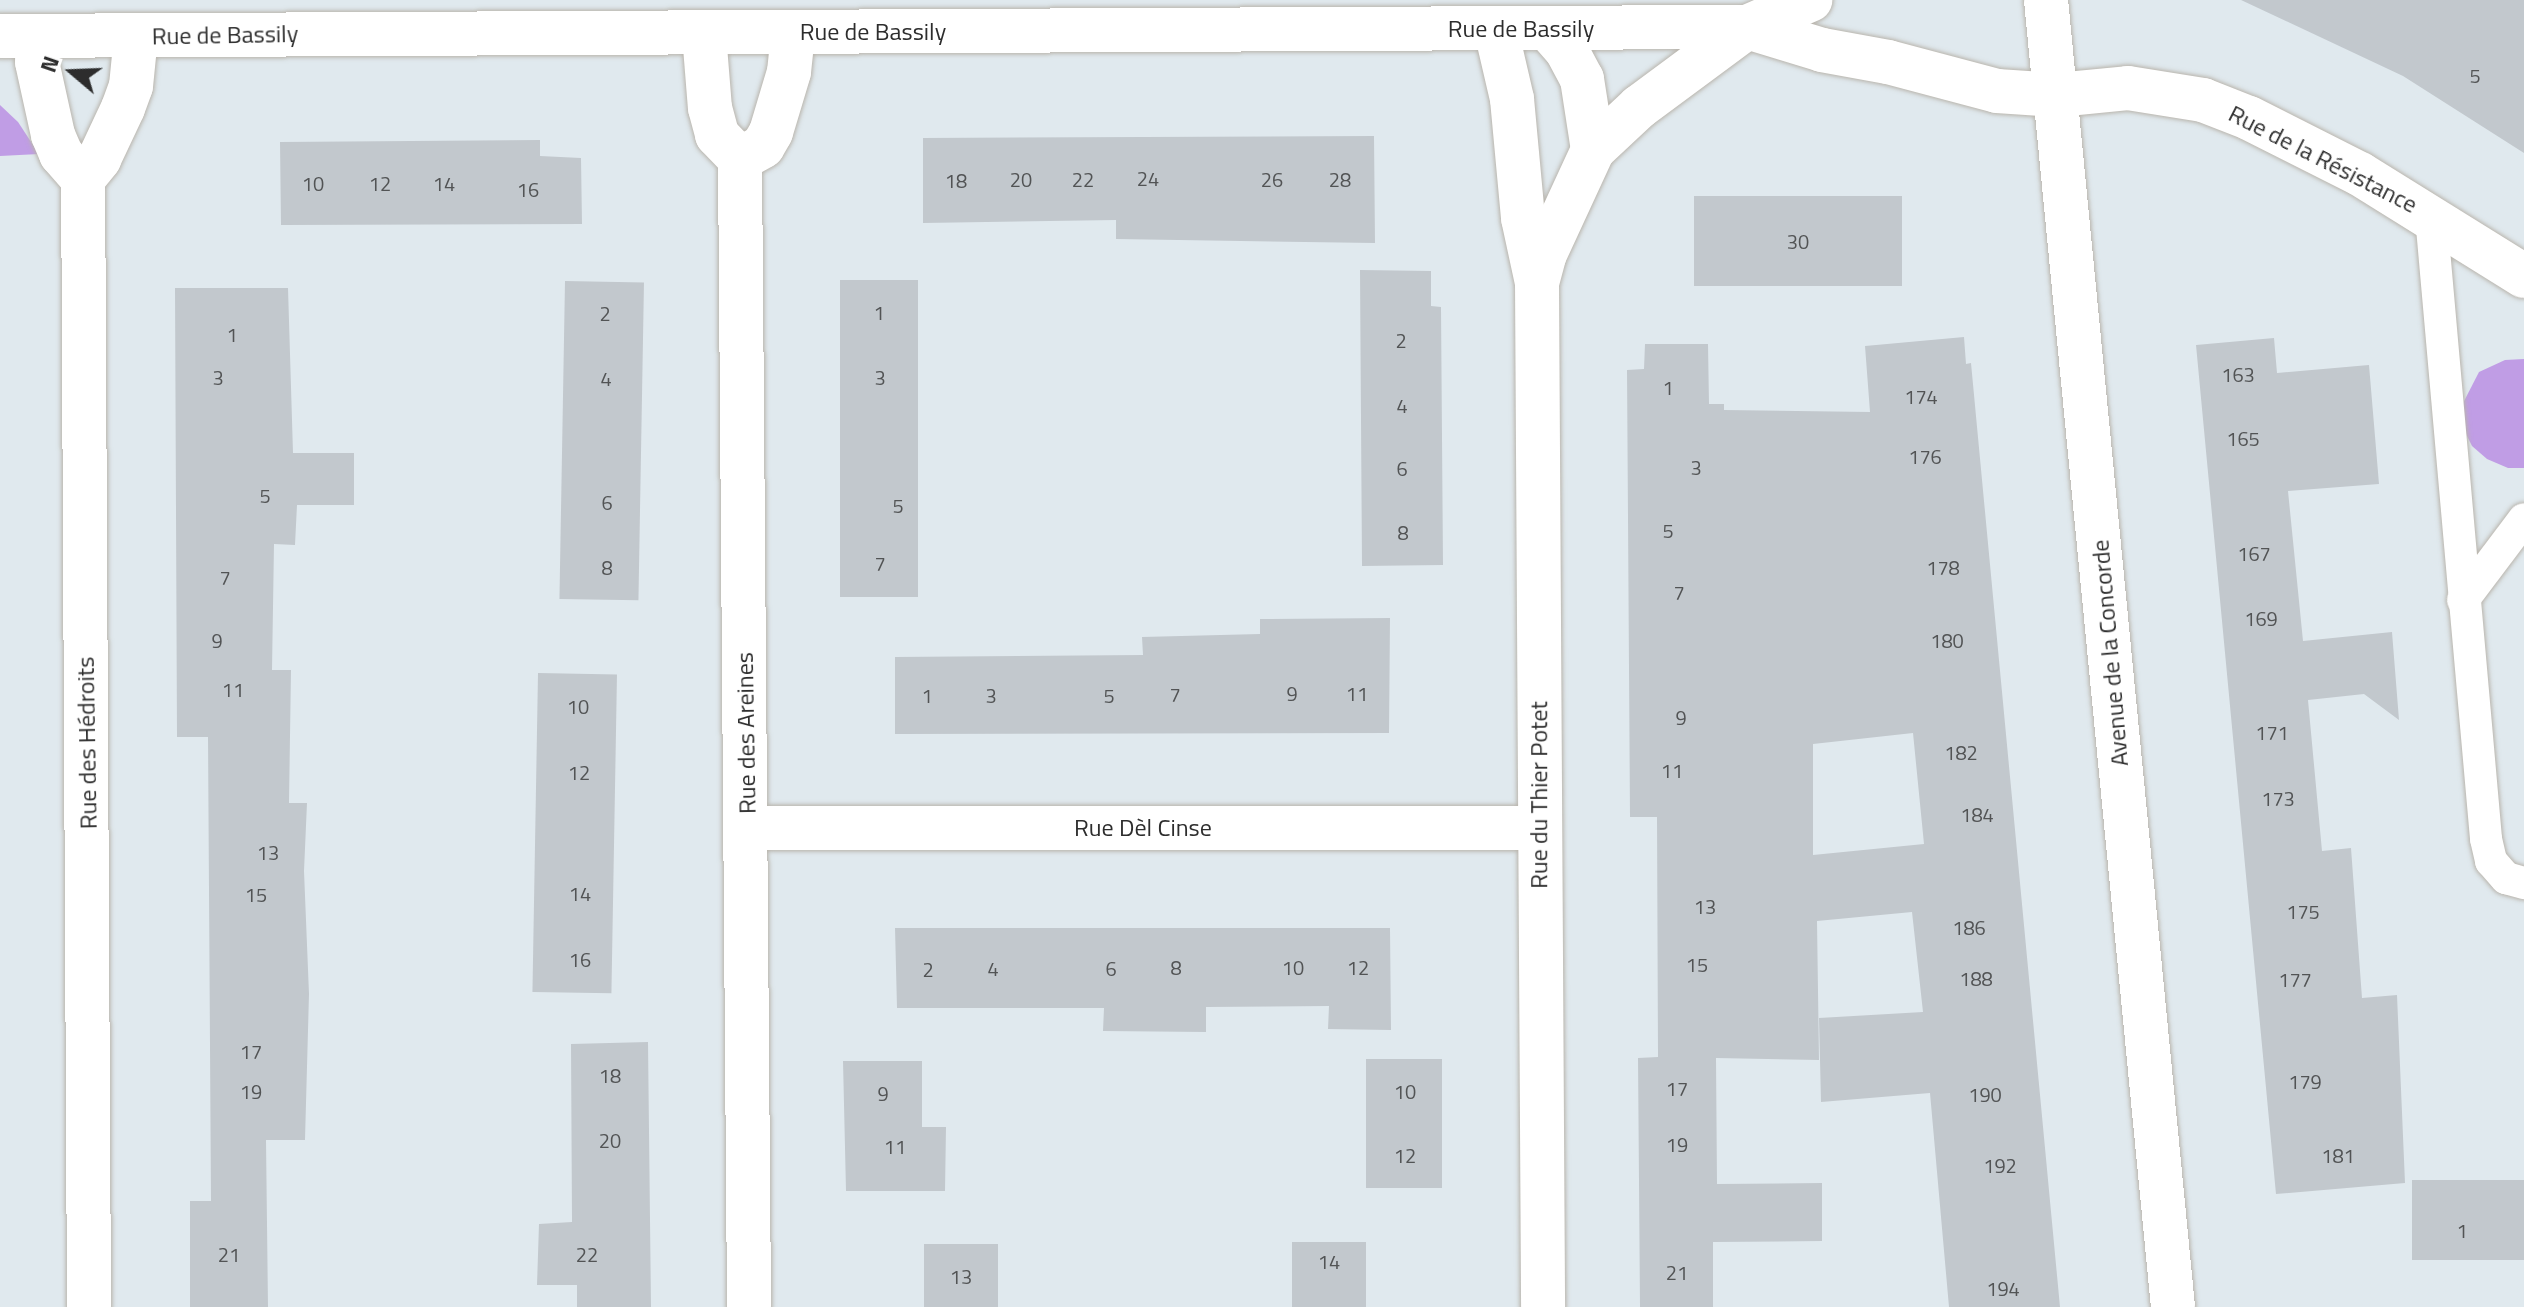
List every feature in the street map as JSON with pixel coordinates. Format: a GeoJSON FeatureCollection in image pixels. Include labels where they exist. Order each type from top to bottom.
{"type":"FeatureCollection","features":[{"type":"Feature","properties":{"kind":"street","name":"Rue de Bassily"},"geometry":{"type":"LineString","coordinates":[[1747,27],[1810,0]]}},
{"type":"Feature","properties":{"kind":"street","name":"Avenue de la Concorde"},"geometry":{"type":"LineString","coordinates":[[2046,0],[2173,1307]]}},
{"type":"Feature","properties":{"kind":"street","name":"Rue de Bassily"},"geometry":{"type":"LineString","coordinates":[[19,37],[110,24],[704,34],[1747,27],[1822,50],[1888,62],[1997,91],[2057,95]]}},
{"type":"Feature","properties":{"kind":"street"},"geometry":{"type":"LineString","coordinates":[[19,37],[37,62],[53,135],[61,154],[83,179],[99,159],[131,86],[110,24]]}},
{"type":"Feature","properties":{"kind":"street","name":"Rue du Thier Potet"},"geometry":{"type":"LineString","coordinates":[[1537,283],[1544,256],[1593,150],[1639,107],[1747,27]]}},
{"type":"Feature","properties":{"kind":"street","name":"Rue du Thier Potet"},"geometry":{"type":"LineString","coordinates":[[1496,30],[1512,99],[1523,218],[1537,283],[1543,1307]]}},
{"type":"Feature","properties":{"kind":"street"},"geometry":{"type":"LineString","coordinates":[[1549,30],[1567,51],[1582,79],[1593,150]]}},
{"type":"Feature","properties":{"kind":"street"},"geometry":{"type":"LineString","coordinates":[[704,34],[710,108],[717,135],[740,159],[763,146],[771,132],[789,72],[793,33]]}},
{"type":"Feature","properties":{"kind":"street","name":"Rue de la Résistance"},"geometry":{"type":"LineString","coordinates":[[2057,95],[2128,88],[2203,100],[2276,131],[2431,216],[2524,276]]}},
{"type":"Feature","properties":{"kind":"street","name":"Rue des Areines"},"geometry":{"type":"LineString","coordinates":[[740,159],[749,1307]]}},
{"type":"Feature","properties":{"kind":"street","name":"Rue des Hédroits"},"geometry":{"type":"LineString","coordinates":[[83,179],[89,1307]]}},
{"type":"Feature","properties":{"kind":"street","name":"Rue Dèl Cinse"},"geometry":{"type":"LineString","coordinates":[[747,828],[1539,828]]}},
{"type":"Feature","properties":{"kind":"lane"},"geometry":{"type":"LineString","coordinates":[[2431,216],[2486,839],[2491,861],[2506,878],[2524,883]]}},
{"type":"Feature","properties":{"kind":"lane"},"geometry":{"type":"LineString","coordinates":[[2463,600],[2524,519]]}},
{"type":"Feature","properties":{"kind":"shaded area"},"geometry":{"type":"Polygon","coordinates":[[[0,105],[18,122],[39,154],[0,156],[0,105]]]}},
{"type":"Feature","properties":{"kind":"shaded area"},"geometry":{"type":"Polygon","coordinates":[[[2524,359],[2524,468],[2508,468],[2487,459],[2472,446],[2464,430],[2461,407],[2479,372],[2505,360],[2524,359]]]}},
{"type":"Feature","properties":{"kind":"building"},"geometry":{"type":"Polygon","coordinates":[[[2241,0],[2524,0],[2524,153],[2403,76],[2241,0]]]}},
{"type":"Feature","properties":{"kind":"building"},"geometry":{"type":"Polygon","coordinates":[[[1374,136],[1375,243],[1116,239],[1116,220],[923,223],[923,138],[1374,136]]]}},
{"type":"Feature","properties":{"kind":"building"},"geometry":{"type":"Polygon","coordinates":[[[540,140],[540,156],[581,158],[582,224],[281,225],[280,142],[540,140]]]}},
{"type":"Feature","properties":{"kind":"building"},"geometry":{"type":"Polygon","coordinates":[[[1694,196],[1902,196],[1902,286],[1694,286],[1694,196]]]}},
{"type":"Feature","properties":{"kind":"building"},"geometry":{"type":"Polygon","coordinates":[[[1360,270],[1431,271],[1431,306],[1441,307],[1443,565],[1362,566],[1360,270]]]}},
{"type":"Feature","properties":{"kind":"building"},"geometry":{"type":"Polygon","coordinates":[[[840,280],[918,280],[918,597],[840,597],[840,280]]]}},
{"type":"Feature","properties":{"kind":"building"},"geometry":{"type":"Polygon","coordinates":[[[565,281],[644,282],[638,600],[559,599],[565,281]]]}},
{"type":"Feature","properties":{"kind":"building"},"geometry":{"type":"Polygon","coordinates":[[[175,288],[288,288],[293,453],[354,453],[354,505],[297,505],[295,545],[274,544],[272,670],[291,670],[289,803],[307,803],[304,871],[309,994],[305,1140],[266,1140],[268,1307],[190,1307],[190,1201],[211,1201],[208,737],[177,737],[175,288]]]}},
{"type":"Feature","properties":{"kind":"building"},"geometry":{"type":"Polygon","coordinates":[[[1964,337],[1966,364],[1971,363],[2060,1307],[1949,1307],[1930,1093],[1821,1102],[1819,1018],[1923,1012],[1912,912],[1817,921],[1819,1060],[1716,1058],[1717,1184],[1822,1183],[1822,1241],[1713,1242],[1713,1307],[1640,1307],[1638,1058],[1658,1057],[1657,817],[1630,817],[1627,370],[1644,369],[1645,344],[1708,344],[1709,404],[1724,404],[1724,410],[1870,412],[1865,346],[1964,337]],[[1913,733],[1813,744],[1813,855],[1924,844],[1913,733]]]}},
{"type":"Feature","properties":{"kind":"building"},"geometry":{"type":"Polygon","coordinates":[[[2274,338],[2277,373],[2369,365],[2379,484],[2288,491],[2303,641],[2392,632],[2399,720],[2364,694],[2308,700],[2322,851],[2351,848],[2362,998],[2397,995],[2405,1183],[2276,1194],[2196,345],[2274,338]]]}},
{"type":"Feature","properties":{"kind":"building"},"geometry":{"type":"Polygon","coordinates":[[[1390,618],[1389,733],[895,734],[895,657],[1143,655],[1142,637],[1260,634],[1260,619],[1390,618]]]}},
{"type":"Feature","properties":{"kind":"building"},"geometry":{"type":"Polygon","coordinates":[[[538,673],[617,674],[611,993],[532,992],[538,673]]]}},
{"type":"Feature","properties":{"kind":"building"},"geometry":{"type":"Polygon","coordinates":[[[895,928],[1390,928],[1391,1030],[1328,1029],[1329,1006],[1206,1007],[1206,1032],[1103,1031],[1104,1008],[897,1008],[895,928]]]}},
{"type":"Feature","properties":{"kind":"building"},"geometry":{"type":"Polygon","coordinates":[[[648,1042],[651,1307],[577,1307],[577,1285],[537,1285],[539,1224],[572,1222],[571,1044],[648,1042]]]}},
{"type":"Feature","properties":{"kind":"building"},"geometry":{"type":"Polygon","coordinates":[[[1366,1059],[1442,1059],[1442,1188],[1366,1188],[1366,1059]]]}},
{"type":"Feature","properties":{"kind":"building"},"geometry":{"type":"Polygon","coordinates":[[[843,1061],[922,1061],[922,1127],[946,1127],[945,1191],[846,1191],[843,1061]]]}},
{"type":"Feature","properties":{"kind":"building"},"geometry":{"type":"Polygon","coordinates":[[[2412,1180],[2524,1180],[2524,1260],[2412,1260],[2412,1180]]]}},
{"type":"Feature","properties":{"kind":"building"},"geometry":{"type":"Polygon","coordinates":[[[1292,1242],[1366,1242],[1366,1307],[1292,1307],[1292,1242]]]}},
{"type":"Feature","properties":{"kind":"building"},"geometry":{"type":"Polygon","coordinates":[[[924,1244],[998,1244],[998,1307],[924,1307],[924,1244]]]}}]}
